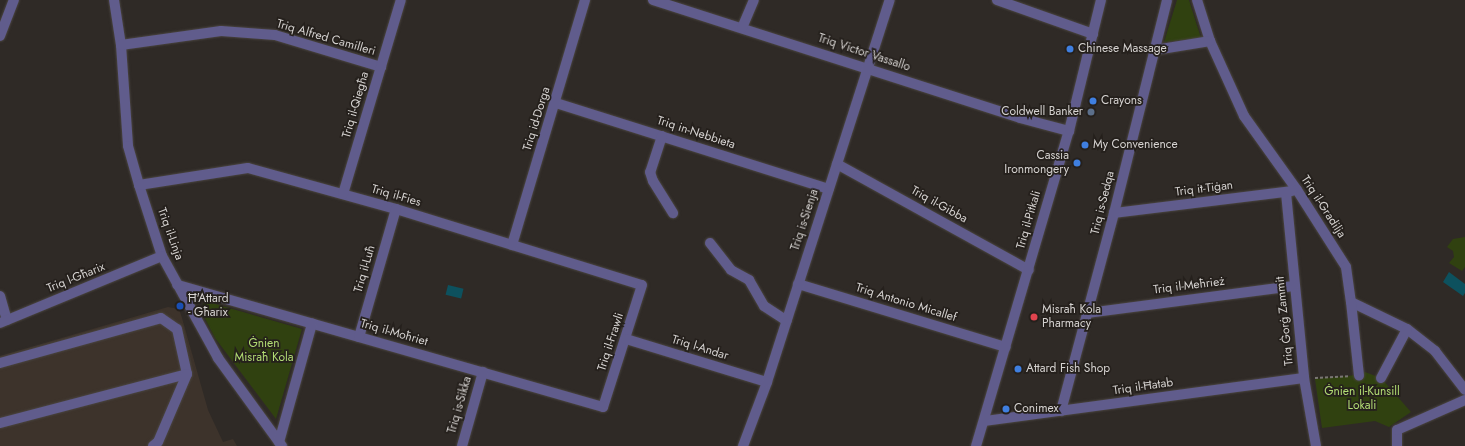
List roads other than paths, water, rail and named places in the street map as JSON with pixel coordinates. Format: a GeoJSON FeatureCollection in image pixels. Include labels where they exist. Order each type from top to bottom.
{"type":"FeatureCollection","features":[{"type":"Feature","properties":{"kind":"street"},"geometry":{"type":"LineString","coordinates":[[0,36],[14,0]]}},
{"type":"Feature","properties":{"kind":"street","name":"Triq il-Linja"},"geometry":{"type":"LineString","coordinates":[[114,0],[121,45],[128,146],[162,256],[218,358],[280,444]]}},
{"type":"Feature","properties":{"kind":"street","name":"Triq il-Qiegħa"},"geometry":{"type":"LineString","coordinates":[[343,194],[401,0]]}},
{"type":"Feature","properties":{"kind":"street","name":"Triq id-Dorga"},"geometry":{"type":"LineString","coordinates":[[512,245],[556,103],[585,0]]}},
{"type":"Feature","properties":{"kind":"street"},"geometry":{"type":"LineString","coordinates":[[742,28],[754,0]]}},
{"type":"Feature","properties":{"kind":"street","name":"Triq is-Sienja"},"geometry":{"type":"LineString","coordinates":[[745,445],[787,321],[890,0]]}},
{"type":"Feature","properties":{"kind":"street"},"geometry":{"type":"LineString","coordinates":[[997,0],[1093,34]]}},
{"type":"Feature","properties":{"kind":"street","name":"Triq il-Pitkali"},"geometry":{"type":"LineString","coordinates":[[976,446],[985,421],[1068,131],[1101,0]]}},
{"type":"Feature","properties":{"kind":"street","name":"Triq is-Sedqa"},"geometry":{"type":"LineString","coordinates":[[1061,411],[1114,213],[1167,0]]}},
{"type":"Feature","properties":{"kind":"street","name":"Triq il-Gradilja"},"geometry":{"type":"LineString","coordinates":[[1197,0],[1210,41],[1244,116],[1297,190],[1346,267],[1359,376]]}},
{"type":"Feature","properties":{"kind":"street","name":"Triq Victor Vassallo"},"geometry":{"type":"LineString","coordinates":[[659,1],[1020,118],[1068,131]]}},
{"type":"Feature","properties":{"kind":"street","name":"Triq Alfred Camilleri"},"geometry":{"type":"LineString","coordinates":[[121,45],[221,31],[267,34],[275,35],[381,67]]}},
{"type":"Feature","properties":{"kind":"street"},"geometry":{"type":"LineString","coordinates":[[1155,50],[1210,41]]}},
{"type":"Feature","properties":{"kind":"street","name":"Triq in-Nebbieta"},"geometry":{"type":"LineString","coordinates":[[556,103],[829,189]]}},
{"type":"Feature","properties":{"kind":"street"},"geometry":{"type":"LineString","coordinates":[[662,136],[650,172],[653,181],[673,213]]}},
{"type":"Feature","properties":{"kind":"street","name":"Triq il-Gibba"},"geometry":{"type":"LineString","coordinates":[[837,164],[1029,270]]}},
{"type":"Feature","properties":{"kind":"street","name":"Triq il-Fies"},"geometry":{"type":"LineString","coordinates":[[139,185],[248,168],[396,209],[642,285]]}},
{"type":"Feature","properties":{"kind":"street","name":"Triq it-Tiġan"},"geometry":{"type":"LineString","coordinates":[[1114,213],[1286,193],[1297,190]]}},
{"type":"Feature","properties":{"kind":"street","name":"Triq Ġorġ Zammit"},"geometry":{"type":"LineString","coordinates":[[1286,193],[1304,378],[1316,446]]}},
{"type":"Feature","properties":{"kind":"street","name":"Triq il-Luħ"},"geometry":{"type":"LineString","coordinates":[[359,337],[396,209]]}},
{"type":"Feature","properties":{"kind":"street"},"geometry":{"type":"LineString","coordinates":[[710,243],[731,270],[749,280],[764,306],[787,321]]}},
{"type":"Feature","properties":{"kind":"street","name":"Triq l-Għarix"},"geometry":{"type":"LineString","coordinates":[[3,322],[162,256]]}},
{"type":"Feature","properties":{"kind":"street","name":"Triq Antonio Micallef"},"geometry":{"type":"LineString","coordinates":[[798,284],[1006,347]]}},
{"type":"Feature","properties":{"kind":"street","name":"Triq il-Moħriet"},"geometry":{"type":"LineString","coordinates":[[177,285],[603,407]]}},
{"type":"Feature","properties":{"kind":"street","name":"Triq il-Frawli"},"geometry":{"type":"LineString","coordinates":[[603,407],[626,339],[642,285]]}},
{"type":"Feature","properties":{"kind":"street","name":"Triq il-Meħrież"},"geometry":{"type":"LineString","coordinates":[[1088,313],[1294,286]]}},
{"type":"Feature","properties":{"kind":"street"},"geometry":{"type":"LineString","coordinates":[[0,296],[3,322]]}},
{"type":"Feature","properties":{"kind":"street"},"geometry":{"type":"LineString","coordinates":[[1351,302],[1407,329],[1435,351],[1465,390]]}},
{"type":"Feature","properties":{"kind":"street"},"geometry":{"type":"LineString","coordinates":[[0,363],[161,318],[177,328],[187,374],[157,445]]}},
{"type":"Feature","properties":{"kind":"street"},"geometry":{"type":"LineString","coordinates":[[280,444],[312,324]]}},
{"type":"Feature","properties":{"kind":"street"},"geometry":{"type":"LineString","coordinates":[[1381,378],[1407,329]]}},
{"type":"Feature","properties":{"kind":"street","name":"Triq l-Andar"},"geometry":{"type":"LineString","coordinates":[[626,339],[767,382]]}},
{"type":"Feature","properties":{"kind":"street","name":"Triq is-Sikka"},"geometry":{"type":"LineString","coordinates":[[462,446],[483,372]]}},
{"type":"Feature","properties":{"kind":"street"},"geometry":{"type":"LineString","coordinates":[[0,424],[187,374]]}},
{"type":"Feature","properties":{"kind":"street","name":"Triq il-Ħatab"},"geometry":{"type":"LineString","coordinates":[[985,421],[1304,378]]}},
{"type":"Feature","properties":{"kind":"street"},"geometry":{"type":"LineString","coordinates":[[1397,446],[1397,430],[1465,400]]}},
{"type":"Feature","properties":{"kind":"water"},"geometry":{"type":"Polygon","coordinates":[[[1449,272],[1465,284],[1465,293],[1463,296],[1443,282],[1449,272]]]}},
{"type":"Feature","properties":{"kind":"water"},"geometry":{"type":"Polygon","coordinates":[[[448,285],[464,289],[461,299],[446,295],[448,285]]]}},
{"type":"Feature","properties":{"kind":"place","name":"Chinese Massage"},"geometry":{"type":"Point","coordinates":[1070,49]}},
{"type":"Feature","properties":{"kind":"place","name":"Crayons"},"geometry":{"type":"Point","coordinates":[1093,101]}},
{"type":"Feature","properties":{"kind":"place","name":"Coldwell Banker"},"geometry":{"type":"Point","coordinates":[1091,112]}},
{"type":"Feature","properties":{"kind":"place","name":"My Convenience"},"geometry":{"type":"Point","coordinates":[1085,145]}},
{"type":"Feature","properties":{"kind":"place","name":"Cassia Ironmongery"},"geometry":{"type":"Point","coordinates":[1077,163]}},
{"type":"Feature","properties":{"kind":"place","name":"Ħ'Attard - Għarix"},"geometry":{"type":"Point","coordinates":[180,306]}},
{"type":"Feature","properties":{"kind":"place","name":"Misraħ Kola Pharmacy"},"geometry":{"type":"Point","coordinates":[1034,317]}},
{"type":"Feature","properties":{"kind":"place","name":"Attard Fish Shop"},"geometry":{"type":"Point","coordinates":[1018,369]}},
{"type":"Feature","properties":{"kind":"place","name":"Conimex"},"geometry":{"type":"Point","coordinates":[1006,409]}},
{"type":"Feature","properties":{"kind":"park label","name":"Ġnien Misraħ Kola"},"geometry":{"type":"Point","coordinates":[264,351]}},
{"type":"Feature","properties":{"kind":"park label","name":"Ġnien il-Kunsill Lokali"},"geometry":{"type":"Point","coordinates":[1362,399]}}]}
